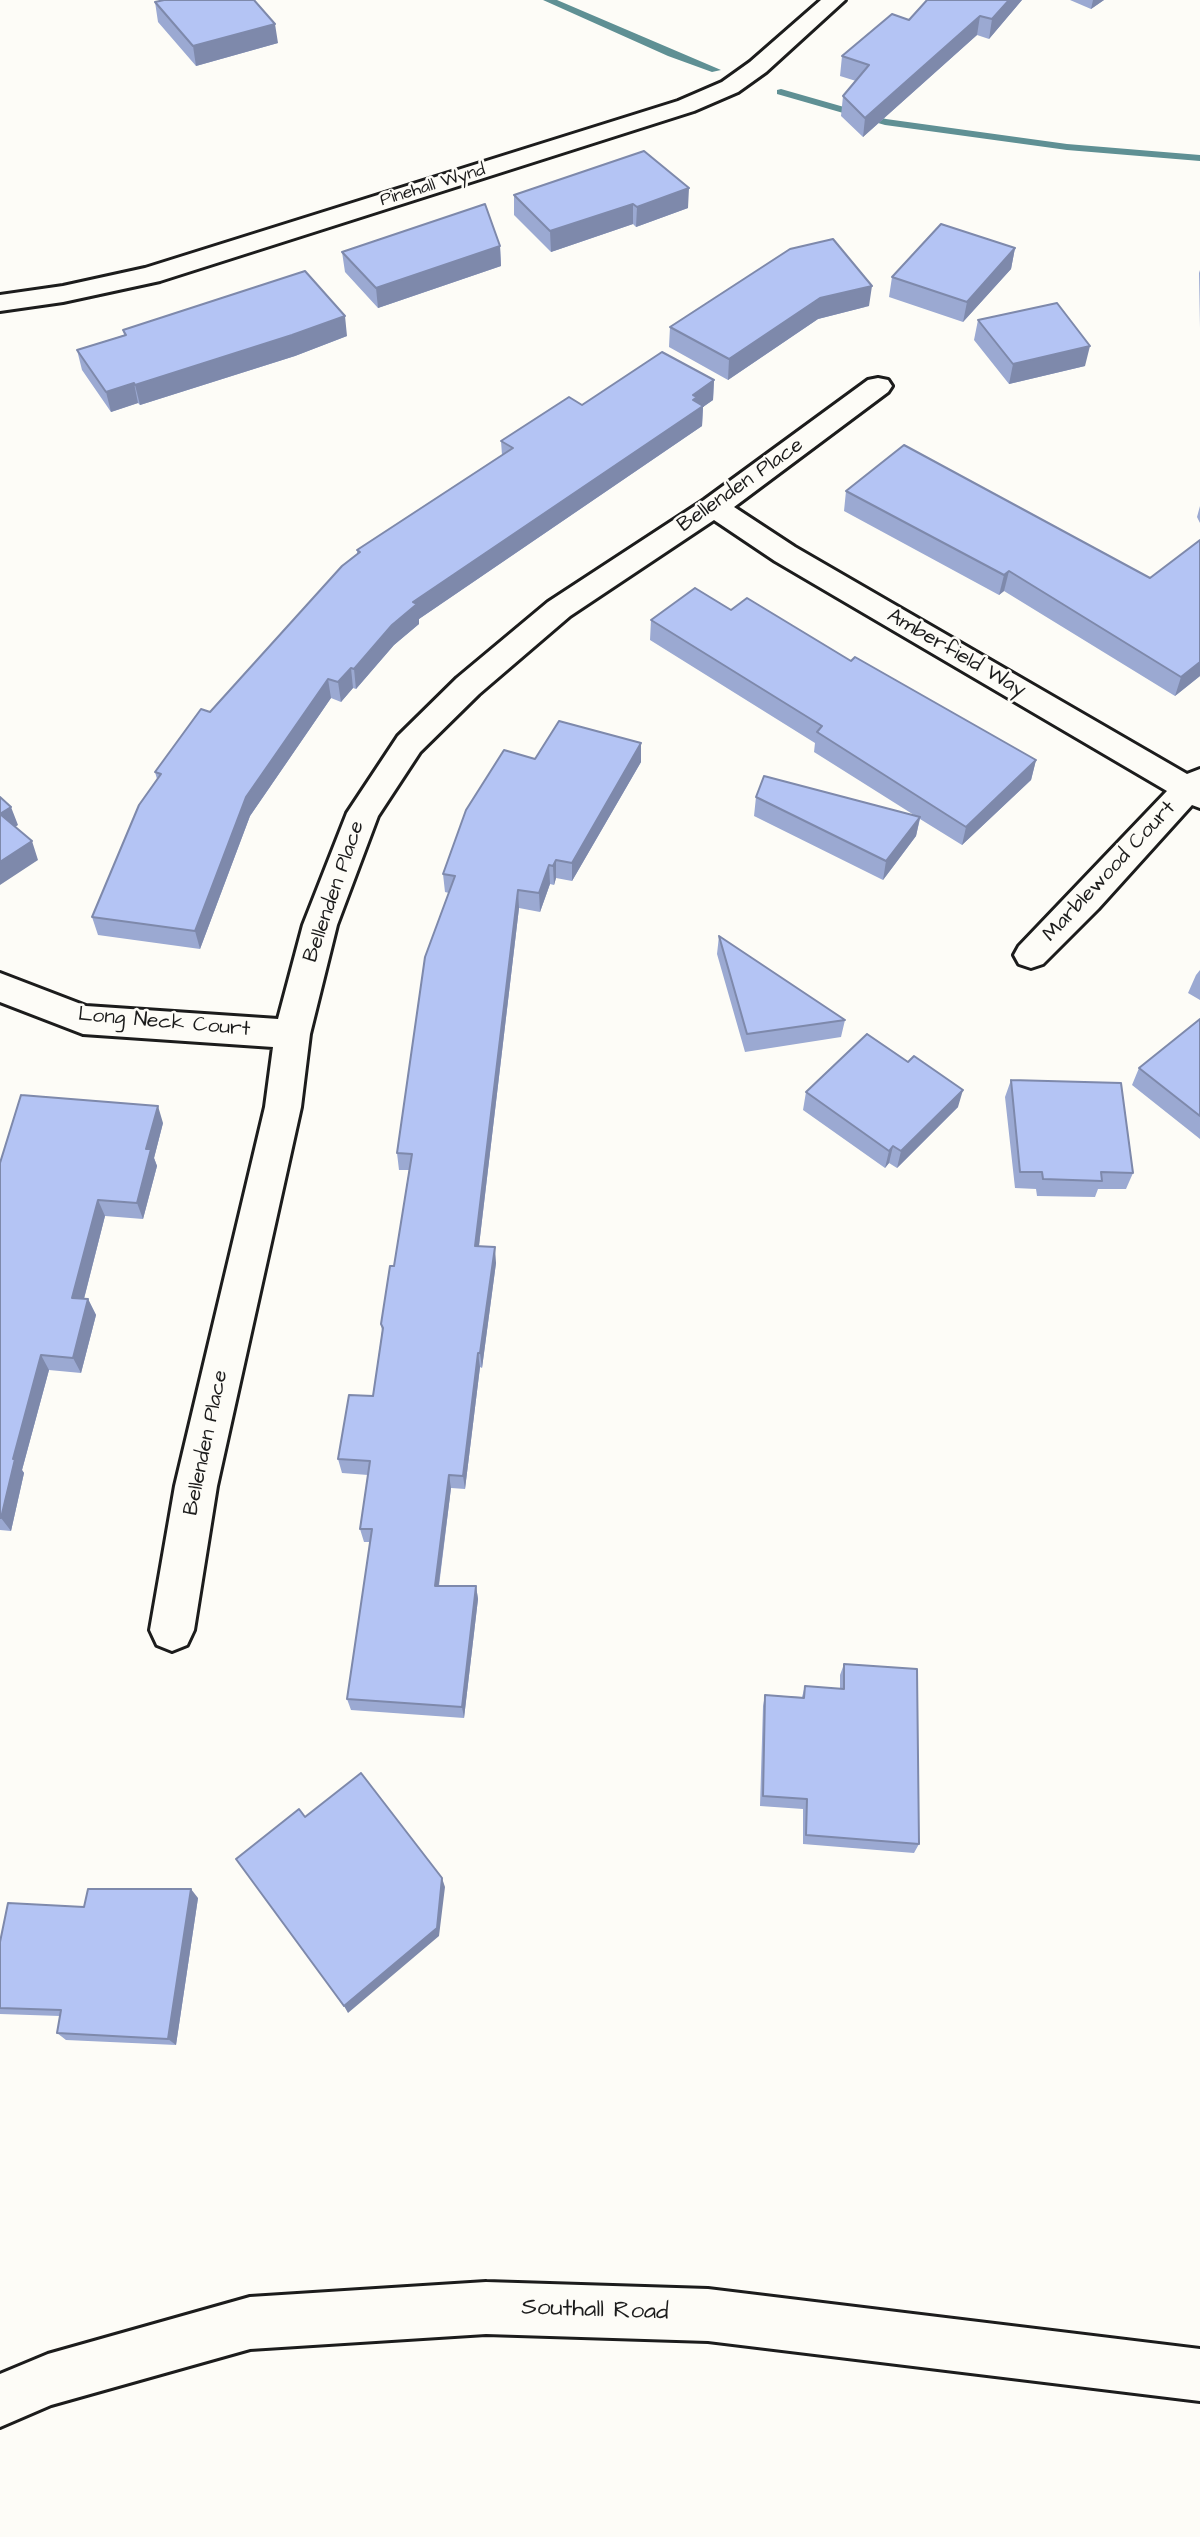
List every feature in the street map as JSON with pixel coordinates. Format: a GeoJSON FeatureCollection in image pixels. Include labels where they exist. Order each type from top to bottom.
{"type":"FeatureCollection","features":[{"type":"Feature","properties":{"kind":"street","name":"Pinehall Wynd"},"geometry":{"type":"LineString","coordinates":[[0,303],[63,294],[150,275],[686,106],[730,87],[758,67],[834,0]]}},
{"type":"Feature","properties":{"kind":"street","name":"Bellenden Place"},"geometry":{"type":"LineString","coordinates":[[172,1630],[196,1486],[283,1107],[292,1034],[320,925],[363,813],[409,744],[468,686],[559,608],[714,507],[878,386]]}},
{"type":"Feature","properties":{"kind":"street","name":"Amberfield Way"},"geometry":{"type":"LineString","coordinates":[[714,507],[785,554],[1196,788]]}},
{"type":"Feature","properties":{"kind":"street","name":"Marblewood Court"},"geometry":{"type":"LineString","coordinates":[[1031,955],[1196,788]]}},
{"type":"Feature","properties":{"kind":"street","name":"Long Neck Court"},"geometry":{"type":"LineString","coordinates":[[0,987],[83,1020],[292,1034]]}},
{"type":"Feature","properties":{"kind":"street","name":"Southall Road"},"geometry":{"type":"LineString","coordinates":[[0,2402],[48,2380],[250,2323],[486,2308],[708,2315],[1200,2375]]}},
{"type":"Feature","properties":{"kind":"building"},"geometry":{"type":"Polygon","coordinates":[[[254,0],[275,24],[193,46],[155,2],[254,0]]]}},
{"type":"Feature","properties":{"kind":"building"},"geometry":{"type":"Polygon","coordinates":[[[927,0],[1009,0],[992,19],[980,16],[865,118],[843,96],[869,65],[842,56],[892,14],[909,20],[927,0]]]}},
{"type":"Feature","properties":{"kind":"building"},"geometry":{"type":"Polygon","coordinates":[[[644,151],[689,188],[637,207],[633,204],[550,231],[514,195],[644,151]]]}},
{"type":"Feature","properties":{"kind":"building"},"geometry":{"type":"Polygon","coordinates":[[[485,204],[500,246],[376,288],[342,252],[485,204]]]}},
{"type":"Feature","properties":{"kind":"building"},"geometry":{"type":"Polygon","coordinates":[[[941,224],[1015,248],[967,302],[892,277],[941,224]]]}},
{"type":"Feature","properties":{"kind":"building"},"geometry":{"type":"Polygon","coordinates":[[[833,239],[872,286],[820,298],[729,359],[670,327],[790,249],[833,239]]]}},
{"type":"Feature","properties":{"kind":"building"},"geometry":{"type":"Polygon","coordinates":[[[305,271],[345,316],[135,385],[134,383],[106,392],[77,350],[126,335],[123,330],[305,271]]]}},
{"type":"Feature","properties":{"kind":"building"},"geometry":{"type":"Polygon","coordinates":[[[1057,303],[1090,346],[1013,364],[978,320],[1057,303]]]}},
{"type":"Feature","properties":{"kind":"building"},"geometry":{"type":"Polygon","coordinates":[[[662,352],[714,380],[693,395],[697,397],[693,400],[703,406],[413,602],[417,604],[392,625],[354,669],[351,668],[338,682],[328,679],[246,797],[195,931],[92,917],[139,805],[161,774],[155,772],[201,709],[210,712],[342,566],[360,552],[357,550],[513,448],[501,441],[569,397],[582,405],[662,352]]]}},
{"type":"Feature","properties":{"kind":"building"},"geometry":{"type":"Polygon","coordinates":[[[904,445],[1150,578],[1200,540],[1200,662],[1181,677],[1009,571],[1004,575],[846,491],[904,445]]]}},
{"type":"Feature","properties":{"kind":"building"},"geometry":{"type":"Polygon","coordinates":[[[695,588],[731,610],[747,598],[851,661],[855,657],[1036,760],[966,827],[817,732],[822,726],[651,620],[695,588]]]}},
{"type":"Feature","properties":{"kind":"building"},"geometry":{"type":"Polygon","coordinates":[[[559,721],[641,743],[572,863],[556,860],[553,866],[549,865],[539,893],[518,890],[475,1246],[495,1247],[478,1353],[463,1476],[449,1475],[435,1586],[476,1586],[462,1707],[347,1699],[372,1529],[360,1529],[370,1461],[338,1459],[349,1395],[373,1396],[390,1266],[394,1266],[412,1154],[397,1153],[425,957],[455,876],[443,874],[466,810],[504,750],[535,759],[559,721]]]}},
{"type":"Feature","properties":{"kind":"building"},"geometry":{"type":"Polygon","coordinates":[[[764,776],[920,817],[886,861],[756,797],[764,776]]]}},
{"type":"Feature","properties":{"kind":"building"},"geometry":{"type":"Polygon","coordinates":[[[0,797],[11,807],[0,814],[0,797]]]}},
{"type":"Feature","properties":{"kind":"building"},"geometry":{"type":"Polygon","coordinates":[[[0,814],[32,841],[0,862],[0,814]]]}},
{"type":"Feature","properties":{"kind":"building"},"geometry":{"type":"Polygon","coordinates":[[[719,936],[845,1020],[747,1034],[719,936]]]}},
{"type":"Feature","properties":{"kind":"building"},"geometry":{"type":"Polygon","coordinates":[[[1200,1019],[1200,1116],[1139,1068],[1200,1019]]]}},
{"type":"Feature","properties":{"kind":"building"},"geometry":{"type":"Polygon","coordinates":[[[867,1034],[908,1062],[914,1056],[963,1090],[901,1151],[893,1146],[889,1151],[806,1092],[867,1034]]]}},
{"type":"Feature","properties":{"kind":"building"},"geometry":{"type":"Polygon","coordinates":[[[1011,1080],[1121,1083],[1133,1173],[1101,1172],[1102,1181],[1043,1179],[1042,1172],[1020,1172],[1011,1080]]]}},
{"type":"Feature","properties":{"kind":"building"},"geometry":{"type":"Polygon","coordinates":[[[21,1095],[158,1106],[146,1149],[151,1149],[137,1203],[98,1200],[72,1298],[88,1299],[73,1358],[41,1355],[0,1518],[0,1163],[21,1095]]]}},
{"type":"Feature","properties":{"kind":"building"},"geometry":{"type":"Polygon","coordinates":[[[844,1664],[917,1669],[919,1844],[806,1835],[807,1799],[763,1796],[765,1695],[804,1698],[805,1686],[844,1689],[844,1664]]]}},
{"type":"Feature","properties":{"kind":"building"},"geometry":{"type":"Polygon","coordinates":[[[361,1773],[442,1878],[437,1928],[344,2006],[236,1859],[299,1809],[305,1817],[361,1773]]]}},
{"type":"Feature","properties":{"kind":"building"},"geometry":{"type":"Polygon","coordinates":[[[88,1889],[191,1889],[168,2039],[57,2033],[61,2010],[0,2008],[0,1942],[8,1903],[84,1907],[88,1889]]]}},
{"type":"Feature","properties":{"kind":"waterway"},"geometry":{"type":"LineString","coordinates":[[548,0],[672,54],[716,70]]}},
{"type":"Feature","properties":{"kind":"waterway"},"geometry":{"type":"LineString","coordinates":[[781,92],[885,122],[1067,147],[1200,158]]}}]}
